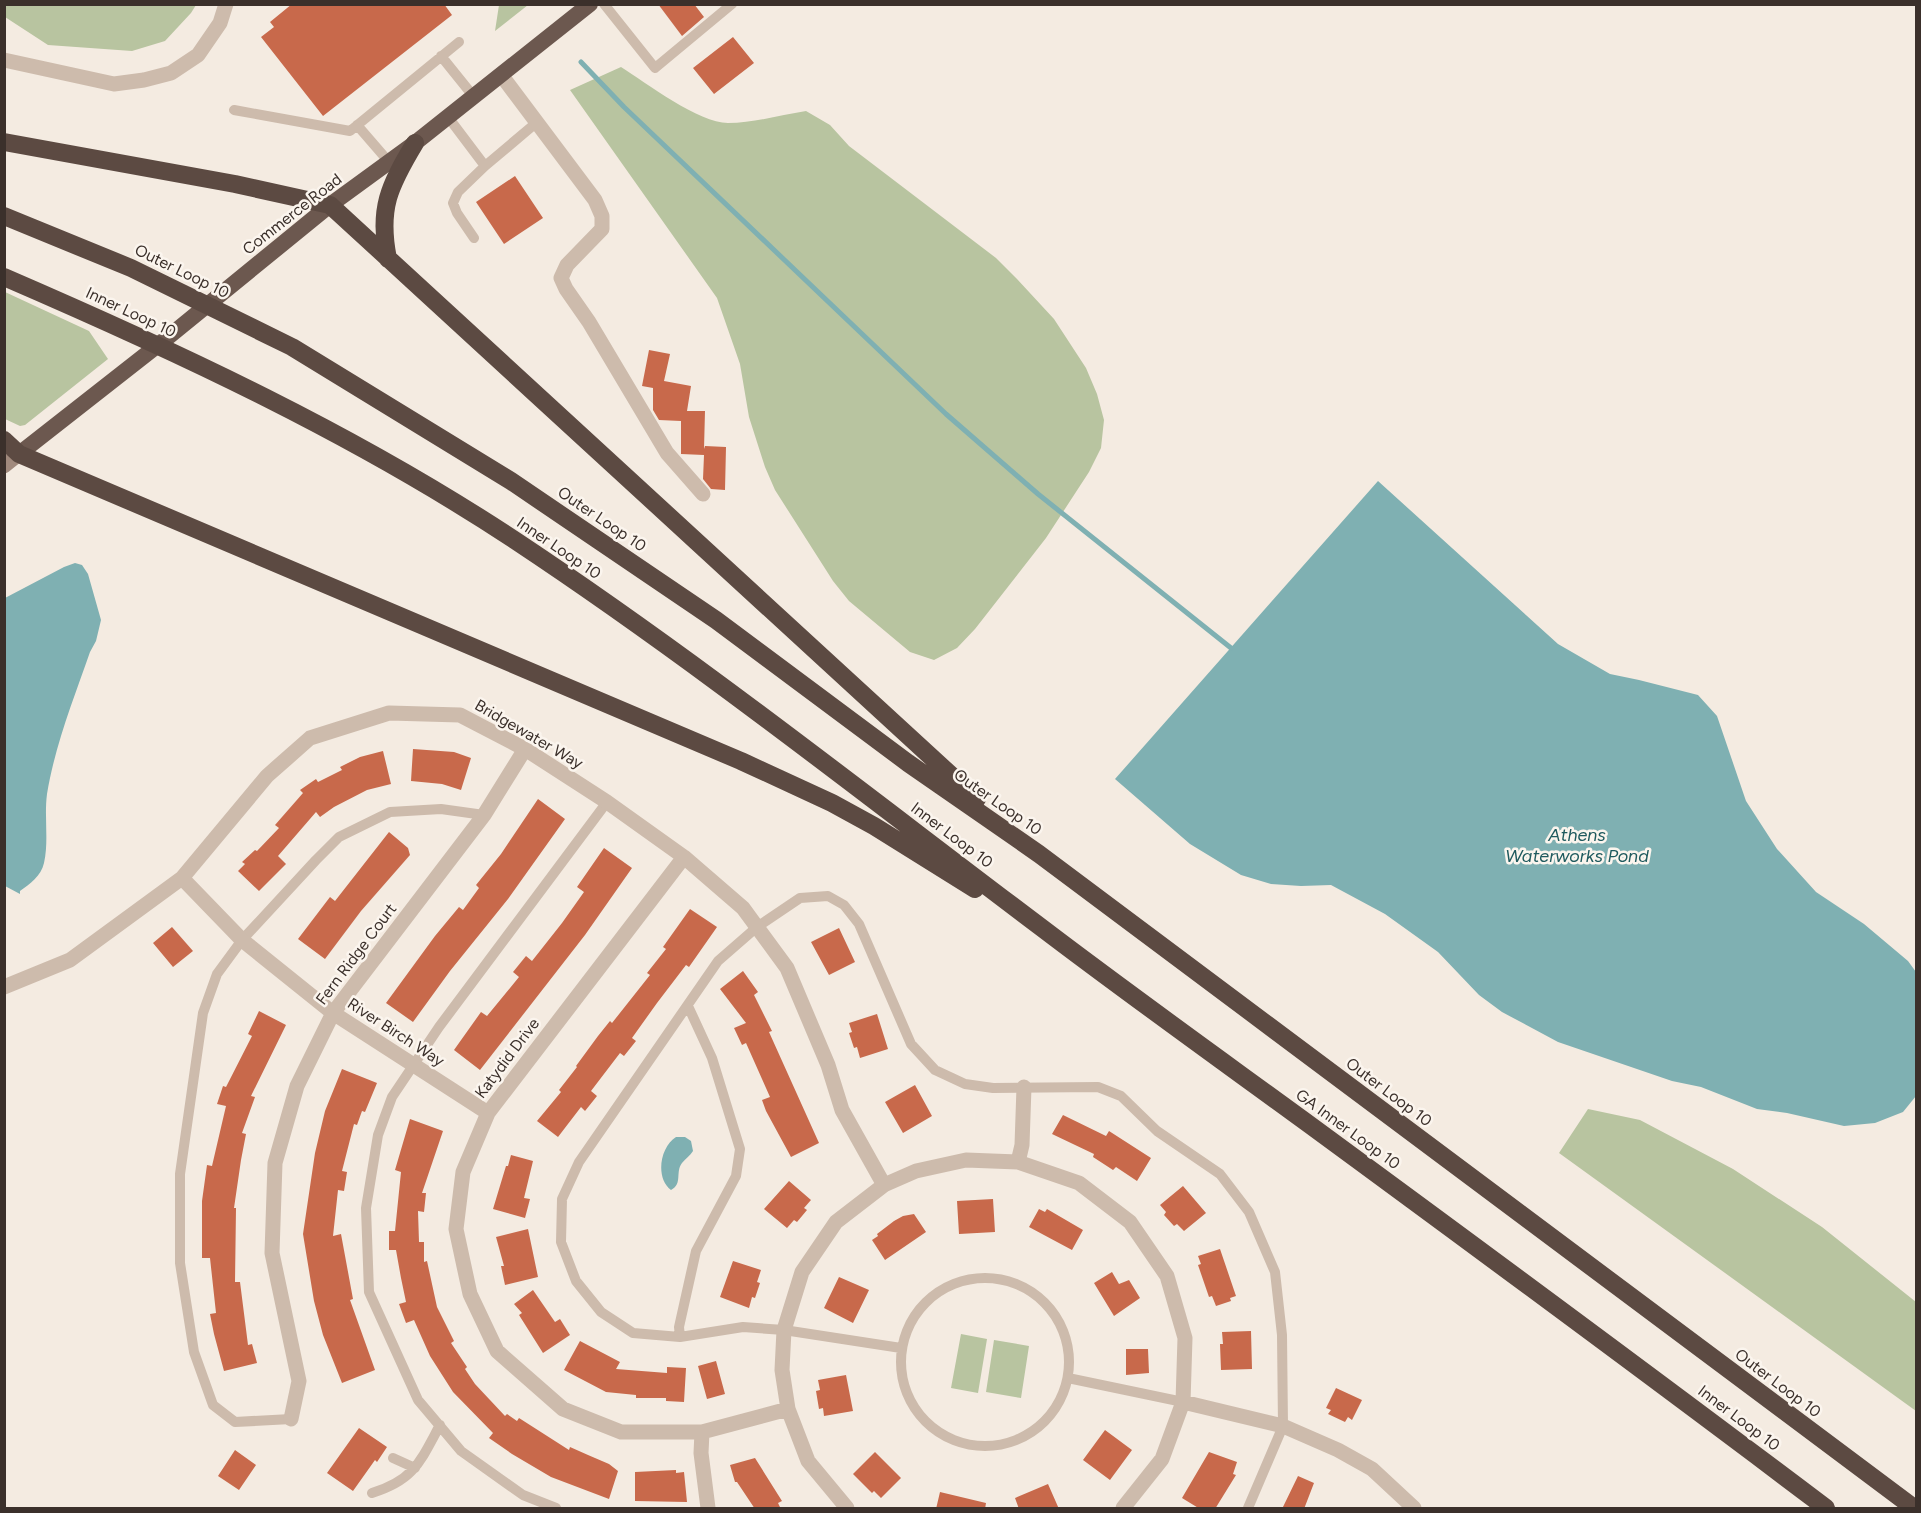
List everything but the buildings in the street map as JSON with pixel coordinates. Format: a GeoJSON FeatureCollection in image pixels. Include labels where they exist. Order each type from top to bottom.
{"type":"FeatureCollection","features":[{"type":"Feature","properties":{"kind":"highway","name":"Commerce Road"},"geometry":{"type":"LineString","coordinates":[[12,460],[330,205],[502,76],[590,4]]}},
{"type":"Feature","properties":{"kind":"highway"},"geometry":{"type":"LineString","coordinates":[[4,142],[235,184],[330,205],[914,744],[1039,854]]}},
{"type":"Feature","properties":{"kind":"highway"},"geometry":{"type":"LineString","coordinates":[[388,260],[383,236],[387,200],[395,175],[415,143]]}},
{"type":"Feature","properties":{"kind":"highway","name":"Outer Loop 10"},"geometry":{"type":"LineString","coordinates":[[4,216],[131,268],[292,347],[511,481],[716,620],[908,764],[1039,854],[1914,1509]]}},
{"type":"Feature","properties":{"kind":"highway","name":"Inner Loop 10"},"geometry":{"type":"LineString","coordinates":[[4,277],[100,318],[355,444],[513,539],[664,644],[1044,930]]}},
{"type":"Feature","properties":{"kind":"highway"},"geometry":{"type":"LineString","coordinates":[[4,440],[12,460],[741,761],[832,803],[874,826],[1044,930]]}},
{"type":"Feature","properties":{"kind":"highway","name":"GA Inner Loop 10"},"geometry":{"type":"LineString","coordinates":[[1044,930],[1629,1359]]}},
{"type":"Feature","properties":{"kind":"highway","name":"Inner Loop 10"},"geometry":{"type":"LineString","coordinates":[[1629,1359],[1826,1509]]}},
{"type":"Feature","properties":{"kind":"street"},"geometry":{"type":"LineString","coordinates":[[4,60],[114,84],[144,80],[171,73],[198,55],[220,23],[226,4]]}},
{"type":"Feature","properties":{"kind":"street"},"geometry":{"type":"LineString","coordinates":[[502,76],[595,200],[602,216],[602,230],[563,271],[561,278],[566,290],[588,322],[667,453],[703,494]]}},
{"type":"Feature","properties":{"kind":"street","name":"Bridgewater Way"},"geometry":{"type":"LineString","coordinates":[[4,987],[69,960],[182,878],[267,776],[310,738],[389,713],[460,715],[525,749],[607,802],[684,857],[743,908],[787,968],[828,1065],[842,1110],[884,1185]]}},
{"type":"Feature","properties":{"kind":"street","name":"Fern Ridge Court"},"geometry":{"type":"LineString","coordinates":[[291,1419],[299,1381],[272,1253],[275,1163],[297,1086],[333,1013],[484,816],[525,749]]}},
{"type":"Feature","properties":{"kind":"street","name":"Katydid Drive"},"geometry":{"type":"LineString","coordinates":[[684,857],[488,1113],[463,1172],[456,1229],[470,1294],[497,1351],[563,1409],[621,1432],[702,1432],[788,1409]]}},
{"type":"Feature","properties":{"kind":"street","name":"River Birch Way"},"geometry":{"type":"LineString","coordinates":[[182,878],[242,940],[333,1013],[488,1113]]}},
{"type":"Feature","properties":{"kind":"street"},"geometry":{"type":"LineString","coordinates":[[1018,1162],[1022,1145],[1024,1088]]}},
{"type":"Feature","properties":{"kind":"street"},"geometry":{"type":"LineString","coordinates":[[847,1509],[808,1461],[788,1409],[782,1370],[784,1330],[802,1272],[836,1222],[884,1185],[916,1171],[966,1160],[1018,1162],[1079,1183],[1130,1222],[1167,1276],[1185,1338],[1183,1402],[1162,1459],[1123,1509]]}},
{"type":"Feature","properties":{"kind":"street"},"geometry":{"type":"LineString","coordinates":[[1183,1402],[1283,1425],[1338,1450],[1372,1469],[1414,1509]]}},
{"type":"Feature","properties":{"kind":"street"},"geometry":{"type":"LineString","coordinates":[[702,1432],[701,1453],[708,1509]]}},
{"type":"Feature","properties":{"kind":"lane"},"geometry":{"type":"LineString","coordinates":[[604,4],[655,68],[732,4]]}},
{"type":"Feature","properties":{"kind":"lane"},"geometry":{"type":"LineString","coordinates":[[234,110],[350,131],[459,42]]}},
{"type":"Feature","properties":{"kind":"lane"},"geometry":{"type":"LineString","coordinates":[[441,56],[474,97]]}},
{"type":"Feature","properties":{"kind":"lane"},"geometry":{"type":"LineString","coordinates":[[448,117],[484,166]]}},
{"type":"Feature","properties":{"kind":"lane"},"geometry":{"type":"LineString","coordinates":[[474,238],[453,203],[458,192],[484,166],[536,123]]}},
{"type":"Feature","properties":{"kind":"lane"},"geometry":{"type":"LineString","coordinates":[[357,125],[389,162]]}},
{"type":"Feature","properties":{"kind":"lane"},"geometry":{"type":"LineString","coordinates":[[556,1509],[523,1495],[461,1451],[418,1400],[369,1292],[366,1208],[378,1136],[392,1097],[412,1064],[607,802]]}},
{"type":"Feature","properties":{"kind":"lane"},"geometry":{"type":"LineString","coordinates":[[291,1419],[235,1422],[213,1405],[194,1352],[180,1263],[180,1174],[203,1013],[217,974],[242,940],[339,837],[390,812],[441,809],[484,816]]}},
{"type":"Feature","properties":{"kind":"lane"},"geometry":{"type":"LineString","coordinates":[[901,1348],[784,1330],[743,1327],[680,1337],[633,1333],[601,1312],[576,1281],[561,1242],[562,1199],[579,1162],[718,961],[757,927],[800,898],[828,896],[843,905],[859,924],[911,1044],[935,1070],[965,1084],[993,1088],[1098,1087],[1121,1096],[1157,1131],[1220,1174],[1249,1212],[1275,1272],[1282,1335],[1283,1425],[1248,1509]]}},
{"type":"Feature","properties":{"kind":"lane"},"geometry":{"type":"LineString","coordinates":[[680,1337],[679,1327],[696,1251],[736,1176],[740,1149],[712,1058],[688,1006]]}},
{"type":"Feature","properties":{"kind":"lane"},"geometry":{"type":"LineString","coordinates":[[973,1278],[1000,1278],[1025,1287],[1046,1304],[1062,1326],[1069,1351],[1068,1378],[1058,1405],[1039,1428],[1014,1442],[985,1447],[956,1442],[930,1427],[911,1405],[901,1377],[901,1348],[909,1322],[926,1301],[947,1286],[973,1278]]}},
{"type":"Feature","properties":{"kind":"lane"},"geometry":{"type":"LineString","coordinates":[[1068,1378],[1183,1402]]}},
{"type":"Feature","properties":{"kind":"lane"},"geometry":{"type":"LineString","coordinates":[[372,1493],[393,1486],[415,1468],[440,1425]]}},
{"type":"Feature","properties":{"kind":"lane"},"geometry":{"type":"LineString","coordinates":[[393,1458],[415,1468]]}},
{"type":"Feature","properties":{"kind":"green space"},"geometry":{"type":"Polygon","coordinates":[[[499,4],[528,5],[495,31],[499,4]]]}},
{"type":"Feature","properties":{"kind":"green space"},"geometry":{"type":"Polygon","coordinates":[[[4,5],[196,5],[165,41],[132,51],[48,45],[5,17],[4,5]]]}},
{"type":"Feature","properties":{"kind":"green space"},"geometry":{"type":"Polygon","coordinates":[[[621,67],[688,110],[716,121],[748,122],[806,111],[830,125],[849,146],[996,258],[1054,319],[1086,368],[1097,394],[1104,420],[1101,448],[1089,472],[1046,538],[975,629],[957,648],[934,660],[910,652],[849,601],[833,581],[775,490],[749,417],[740,364],[717,298],[570,90],[621,67]]]}},
{"type":"Feature","properties":{"kind":"green space"},"geometry":{"type":"Polygon","coordinates":[[[5,292],[89,331],[108,359],[25,425],[20,426],[5,419],[5,292]]]}},
{"type":"Feature","properties":{"kind":"green space"},"geometry":{"type":"Polygon","coordinates":[[[1588,1109],[1640,1120],[1733,1169],[1822,1227],[1916,1302],[1916,1411],[1559,1153],[1588,1109]]]}},
{"type":"Feature","properties":{"kind":"green space"},"geometry":{"type":"Polygon","coordinates":[[[961,1334],[987,1339],[978,1393],[951,1388],[961,1334]]]}},
{"type":"Feature","properties":{"kind":"green space"},"geometry":{"type":"Polygon","coordinates":[[[994,1340],[1029,1346],[1021,1398],[986,1392],[994,1340]]]}},
{"type":"Feature","properties":{"kind":"water","name":"Athens Waterworks Pond"},"geometry":{"type":"Polygon","coordinates":[[[1378,481],[1558,644],[1610,674],[1698,695],[1717,716],[1746,801],[1777,849],[1816,892],[1864,924],[1908,961],[1916,972],[1916,1096],[1903,1112],[1875,1123],[1844,1126],[1787,1113],[1757,1109],[1701,1087],[1672,1081],[1558,1042],[1502,1012],[1479,995],[1438,952],[1385,914],[1331,885],[1271,884],[1241,875],[1190,844],[1115,779],[1378,481]]]}},
{"type":"Feature","properties":{"kind":"water"},"geometry":{"type":"Polygon","coordinates":[[[75,563],[82,565],[88,574],[101,620],[50,776],[46,803],[46,846],[43,868],[38,876],[20,891],[20,894],[5,886],[5,598],[75,563]]]}},
{"type":"Feature","properties":{"kind":"water"},"geometry":{"type":"Polygon","coordinates":[[[676,1137],[685,1137],[691,1141],[693,1151],[680,1166],[677,1185],[671,1190],[663,1178],[661,1163],[666,1148],[676,1137]]]}},
{"type":"Feature","properties":{"kind":"waterway"},"geometry":{"type":"LineString","coordinates":[[581,62],[624,107],[946,414],[1038,494],[1231,648]]}}]}
